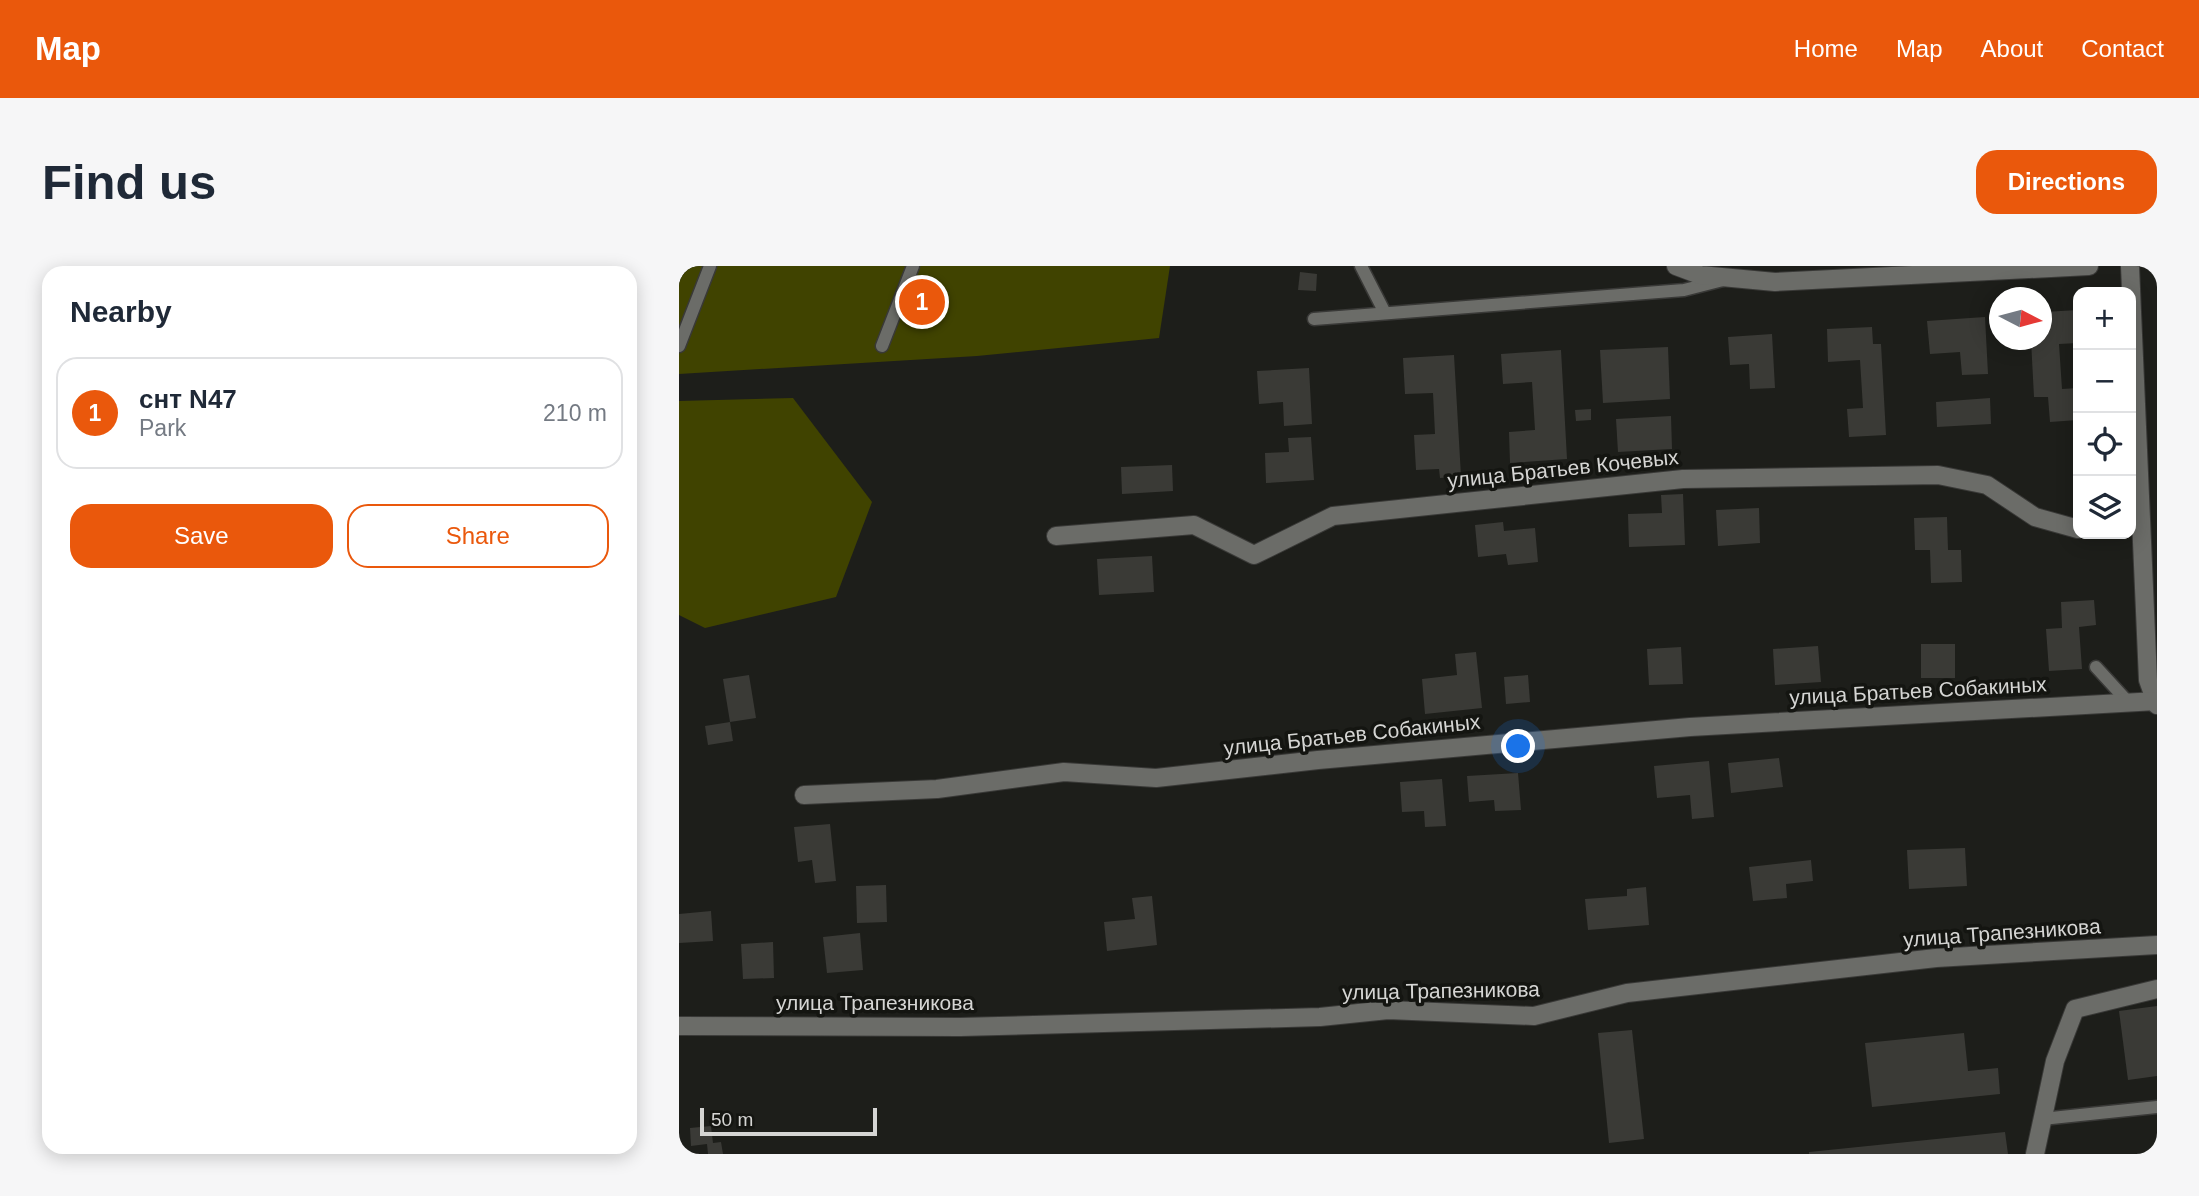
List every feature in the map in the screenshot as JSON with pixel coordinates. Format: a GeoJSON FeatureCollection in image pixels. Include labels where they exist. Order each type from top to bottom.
{"type":"FeatureCollection","features":[{"type":"Feature","properties":{"kind":"street"},"geometry":{"type":"LineString","coordinates":[[1676,266],[1700,275],[1775,282],[1851,281],[2089,266]]}},
{"type":"Feature","properties":{"kind":"street"},"geometry":{"type":"LineString","coordinates":[[2130,266],[2148,488],[2148,680],[2156,702]]}},
{"type":"Feature","properties":{"kind":"street","name":"улица Братьев Кочевых"},"geometry":{"type":"LineString","coordinates":[[1056,536],[1194,525],[1254,555],[1333,516],[1683,479],[1938,475],[1987,485],[2035,517],[2073,528]]}},
{"type":"Feature","properties":{"kind":"street","name":"улица Братьев Собакиных"},"geometry":{"type":"LineString","coordinates":[[804,795],[937,789],[1064,772],[1156,778],[1318,760],[1676,728],[2156,702]]}},
{"type":"Feature","properties":{"kind":"street","name":"улица Трапезникова"},"geometry":{"type":"LineString","coordinates":[[679,1026],[960,1027],[1320,1017],[1388,1010],[1534,1016],[1640,991],[1936,958],[2157,945]]}},
{"type":"Feature","properties":{"kind":"street"},"geometry":{"type":"LineString","coordinates":[[2035,1154],[2055,1061],[2075,1009],[2157,989]]}},
{"type":"Feature","properties":{"kind":"lane"},"geometry":{"type":"LineString","coordinates":[[679,346],[711,266]]}},
{"type":"Feature","properties":{"kind":"lane"},"geometry":{"type":"LineString","coordinates":[[882,346],[913,266]]}},
{"type":"Feature","properties":{"kind":"lane"},"geometry":{"type":"LineString","coordinates":[[1360,266],[1385,313]]}},
{"type":"Feature","properties":{"kind":"lane"},"geometry":{"type":"LineString","coordinates":[[1314,319],[1684,290],[1730,278]]}},
{"type":"Feature","properties":{"kind":"lane"},"geometry":{"type":"LineString","coordinates":[[2096,667],[2128,702]]}},
{"type":"Feature","properties":{"kind":"lane"},"geometry":{"type":"LineString","coordinates":[[2042,1119],[2157,1107]]}},
{"type":"Feature","properties":{"kind":"shaded area"},"geometry":{"type":"Polygon","coordinates":[[[679,266],[1170,266],[1159,338],[977,356],[679,374],[679,266]]]}},
{"type":"Feature","properties":{"kind":"shaded area"},"geometry":{"type":"Polygon","coordinates":[[[793,398],[872,502],[836,597],[705,628],[679,615],[679,401],[793,398]]]}},
{"type":"Feature","properties":{"kind":"building"},"geometry":{"type":"Polygon","coordinates":[[[1300,272],[1317,274],[1316,291],[1298,290],[1300,272]]]}},
{"type":"Feature","properties":{"kind":"building"},"geometry":{"type":"Polygon","coordinates":[[[2073,310],[2073,343],[2059,344],[2062,389],[2073,388],[2073,420],[2050,422],[2048,397],[2034,397],[2032,350],[2052,350],[2052,312],[2073,310]]]}},
{"type":"Feature","properties":{"kind":"building"},"geometry":{"type":"Polygon","coordinates":[[[1985,317],[1988,374],[1962,375],[1960,352],[1930,354],[1927,321],[1985,317]]]}},
{"type":"Feature","properties":{"kind":"building"},"geometry":{"type":"Polygon","coordinates":[[[1872,327],[1873,344],[1881,344],[1886,435],[1849,437],[1847,409],[1863,408],[1860,360],[1828,362],[1827,329],[1872,327]]]}},
{"type":"Feature","properties":{"kind":"building"},"geometry":{"type":"Polygon","coordinates":[[[1772,334],[1775,388],[1750,389],[1749,364],[1730,365],[1728,337],[1772,334]]]}},
{"type":"Feature","properties":{"kind":"building"},"geometry":{"type":"Polygon","coordinates":[[[1668,347],[1670,399],[1603,403],[1600,350],[1668,347]]]}},
{"type":"Feature","properties":{"kind":"building"},"geometry":{"type":"Polygon","coordinates":[[[1561,350],[1567,459],[1510,463],[1509,432],[1535,430],[1532,382],[1503,384],[1501,354],[1561,350]]]}},
{"type":"Feature","properties":{"kind":"building"},"geometry":{"type":"Polygon","coordinates":[[[1454,355],[1461,476],[1440,478],[1439,469],[1416,470],[1414,435],[1435,434],[1433,393],[1405,394],[1403,358],[1454,355]]]}},
{"type":"Feature","properties":{"kind":"building"},"geometry":{"type":"Polygon","coordinates":[[[1309,368],[1312,424],[1284,426],[1283,402],[1259,404],[1257,371],[1309,368]]]}},
{"type":"Feature","properties":{"kind":"building"},"geometry":{"type":"Polygon","coordinates":[[[1990,398],[1991,424],[1937,427],[1936,402],[1990,398]]]}},
{"type":"Feature","properties":{"kind":"building"},"geometry":{"type":"Polygon","coordinates":[[[1591,409],[1591,420],[1576,421],[1575,410],[1591,409]]]}},
{"type":"Feature","properties":{"kind":"building"},"geometry":{"type":"Polygon","coordinates":[[[1671,416],[1672,449],[1618,452],[1616,419],[1671,416]]]}},
{"type":"Feature","properties":{"kind":"building"},"geometry":{"type":"Polygon","coordinates":[[[1311,437],[1314,480],[1266,483],[1265,453],[1289,452],[1288,438],[1311,437]]]}},
{"type":"Feature","properties":{"kind":"building"},"geometry":{"type":"Polygon","coordinates":[[[1172,465],[1173,491],[1122,494],[1121,467],[1172,465]]]}},
{"type":"Feature","properties":{"kind":"building"},"geometry":{"type":"Polygon","coordinates":[[[1683,494],[1685,545],[1629,547],[1628,514],[1662,513],[1661,495],[1683,494]]]}},
{"type":"Feature","properties":{"kind":"building"},"geometry":{"type":"Polygon","coordinates":[[[1759,508],[1760,543],[1718,546],[1716,510],[1759,508]]]}},
{"type":"Feature","properties":{"kind":"building"},"geometry":{"type":"Polygon","coordinates":[[[1947,517],[1948,550],[1961,550],[1962,582],[1931,583],[1930,550],[1915,550],[1914,518],[1947,517]]]}},
{"type":"Feature","properties":{"kind":"building"},"geometry":{"type":"Polygon","coordinates":[[[1503,522],[1504,531],[1535,528],[1538,562],[1508,565],[1506,554],[1478,557],[1475,525],[1503,522]]]}},
{"type":"Feature","properties":{"kind":"building"},"geometry":{"type":"Polygon","coordinates":[[[1152,556],[1154,592],[1099,595],[1097,559],[1152,556]]]}},
{"type":"Feature","properties":{"kind":"building"},"geometry":{"type":"Polygon","coordinates":[[[2094,600],[2096,625],[2079,627],[2082,669],[2049,671],[2046,629],[2062,628],[2061,602],[2094,600]]]}},
{"type":"Feature","properties":{"kind":"building"},"geometry":{"type":"Polygon","coordinates":[[[1921,644],[1955,644],[1955,678],[1921,678],[1921,644]]]}},
{"type":"Feature","properties":{"kind":"building"},"geometry":{"type":"Polygon","coordinates":[[[1818,646],[1821,682],[1775,685],[1773,649],[1818,646]]]}},
{"type":"Feature","properties":{"kind":"building"},"geometry":{"type":"Polygon","coordinates":[[[1681,647],[1683,684],[1649,685],[1647,649],[1681,647]]]}},
{"type":"Feature","properties":{"kind":"building"},"geometry":{"type":"Polygon","coordinates":[[[1476,652],[1482,708],[1425,714],[1422,679],[1457,675],[1455,654],[1476,652]]]}},
{"type":"Feature","properties":{"kind":"building"},"geometry":{"type":"Polygon","coordinates":[[[749,675],[756,718],[730,722],[723,679],[749,675]]]}},
{"type":"Feature","properties":{"kind":"building"},"geometry":{"type":"Polygon","coordinates":[[[1528,675],[1530,702],[1506,704],[1504,677],[1528,675]]]}},
{"type":"Feature","properties":{"kind":"building"},"geometry":{"type":"Polygon","coordinates":[[[730,722],[733,741],[708,745],[705,726],[730,722]]]}},
{"type":"Feature","properties":{"kind":"building"},"geometry":{"type":"Polygon","coordinates":[[[1779,758],[1783,787],[1731,793],[1728,763],[1779,758]]]}},
{"type":"Feature","properties":{"kind":"building"},"geometry":{"type":"Polygon","coordinates":[[[1709,761],[1714,817],[1692,819],[1690,795],[1657,798],[1654,766],[1709,761]]]}},
{"type":"Feature","properties":{"kind":"building"},"geometry":{"type":"Polygon","coordinates":[[[1518,773],[1521,810],[1495,811],[1494,800],[1469,802],[1467,776],[1518,773]]]}},
{"type":"Feature","properties":{"kind":"building"},"geometry":{"type":"Polygon","coordinates":[[[1442,779],[1446,826],[1425,827],[1424,811],[1402,812],[1400,782],[1442,779]]]}},
{"type":"Feature","properties":{"kind":"building"},"geometry":{"type":"Polygon","coordinates":[[[830,824],[836,881],[815,883],[812,860],[798,862],[794,827],[830,824]]]}},
{"type":"Feature","properties":{"kind":"building"},"geometry":{"type":"Polygon","coordinates":[[[1965,848],[1967,886],[1909,889],[1907,850],[1965,848]]]}},
{"type":"Feature","properties":{"kind":"building"},"geometry":{"type":"Polygon","coordinates":[[[1811,860],[1813,881],[1786,884],[1787,898],[1753,901],[1749,867],[1811,860]]]}},
{"type":"Feature","properties":{"kind":"building"},"geometry":{"type":"Polygon","coordinates":[[[886,885],[887,922],[857,923],[856,886],[886,885]]]}},
{"type":"Feature","properties":{"kind":"building"},"geometry":{"type":"Polygon","coordinates":[[[1646,887],[1649,925],[1588,930],[1585,899],[1627,896],[1627,889],[1646,887]]]}},
{"type":"Feature","properties":{"kind":"building"},"geometry":{"type":"Polygon","coordinates":[[[1152,896],[1157,945],[1107,951],[1104,922],[1135,919],[1132,898],[1152,896]]]}},
{"type":"Feature","properties":{"kind":"building"},"geometry":{"type":"Polygon","coordinates":[[[711,911],[713,941],[679,943],[679,914],[711,911]]]}},
{"type":"Feature","properties":{"kind":"building"},"geometry":{"type":"Polygon","coordinates":[[[860,933],[863,970],[827,973],[823,937],[860,933]]]}},
{"type":"Feature","properties":{"kind":"building"},"geometry":{"type":"Polygon","coordinates":[[[773,942],[774,978],[743,979],[741,944],[773,942]]]}},
{"type":"Feature","properties":{"kind":"building"},"geometry":{"type":"Polygon","coordinates":[[[2157,1006],[2157,1076],[2128,1080],[2119,1011],[2157,1006]]]}},
{"type":"Feature","properties":{"kind":"building"},"geometry":{"type":"Polygon","coordinates":[[[1632,1030],[1644,1139],[1609,1143],[1598,1033],[1632,1030]]]}},
{"type":"Feature","properties":{"kind":"building"},"geometry":{"type":"Polygon","coordinates":[[[1964,1033],[1968,1071],[1998,1068],[2000,1094],[1872,1107],[1865,1043],[1964,1033]]]}},
{"type":"Feature","properties":{"kind":"building"},"geometry":{"type":"Polygon","coordinates":[[[711,1126],[713,1143],[721,1142],[723,1154],[708,1154],[707,1144],[691,1146],[690,1128],[711,1126]]]}},
{"type":"Feature","properties":{"kind":"building"},"geometry":{"type":"Polygon","coordinates":[[[2005,1132],[2008,1154],[1809,1154],[1809,1152],[2005,1132]]]}},
{"type":"Feature","properties":{"kind":"place","name":"снт N47"},"geometry":{"type":"Point","coordinates":[922,302]}}]}
